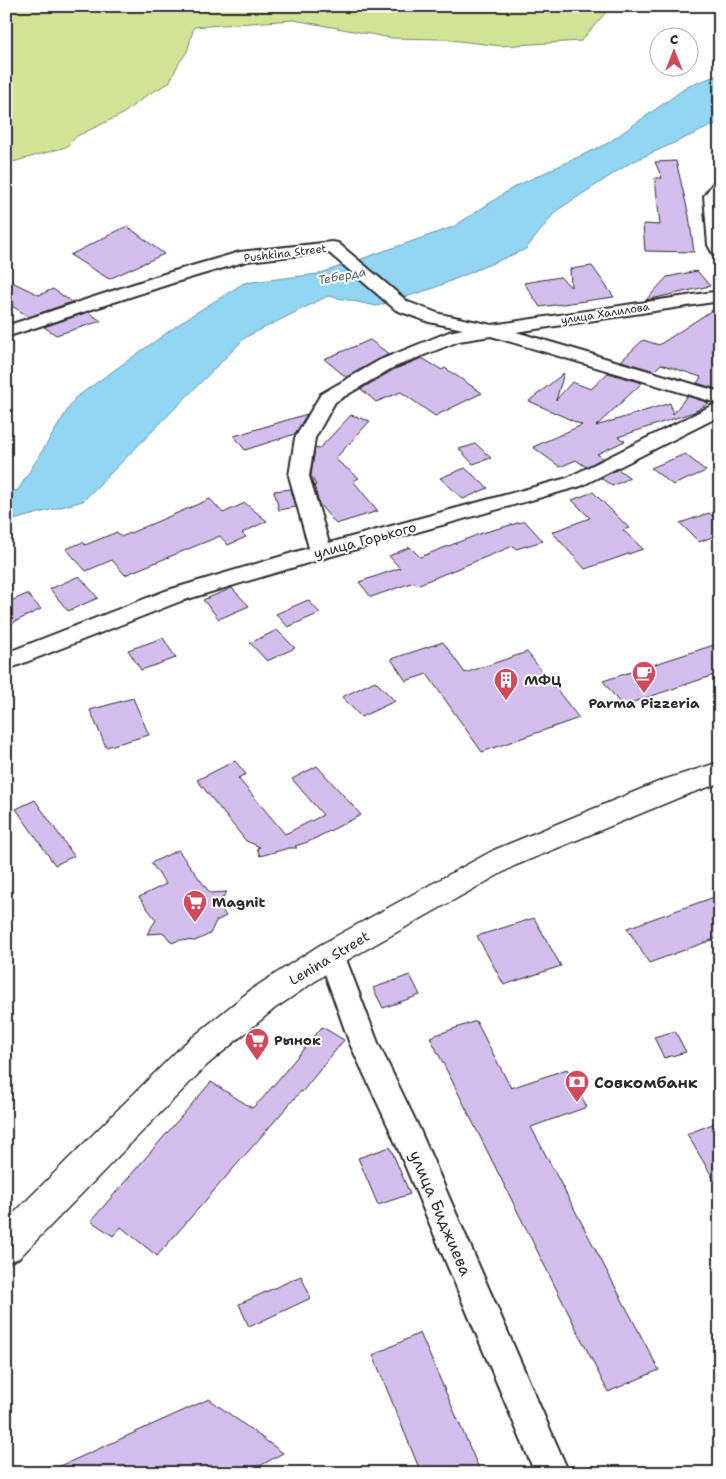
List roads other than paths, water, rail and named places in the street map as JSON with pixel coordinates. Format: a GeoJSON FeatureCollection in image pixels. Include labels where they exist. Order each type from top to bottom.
{"type":"FeatureCollection","features":[{"type":"Feature","properties":{"kind":"main road","name":"Lenina Street"},"geometry":{"type":"LineString","coordinates":[[6,1246],[195,1055],[263,999],[330,954],[504,858],[673,788],[720,772]]}},
{"type":"Feature","properties":{"kind":"street"},"geometry":{"type":"LineString","coordinates":[[720,185],[712,196],[716,245],[720,252]]}},
{"type":"Feature","properties":{"kind":"street","name":"Pushkina Street"},"geometry":{"type":"LineString","coordinates":[[6,332],[170,278],[246,256],[332,247],[402,306],[435,318],[490,330],[720,398]]}},
{"type":"Feature","properties":{"kind":"street","name":"улица Халилова"},"geometry":{"type":"LineString","coordinates":[[322,552],[299,476],[304,438],[328,398],[386,364],[455,336],[720,296]]}},
{"type":"Feature","properties":{"kind":"street"},"geometry":{"type":"LineString","coordinates":[[6,311],[27,326]]}},
{"type":"Feature","properties":{"kind":"street","name":"улица Горького"},"geometry":{"type":"LineString","coordinates":[[6,662],[173,596],[322,552],[574,482],[720,408]]}},
{"type":"Feature","properties":{"kind":"street","name":"улица Биджиева"},"geometry":{"type":"LineString","coordinates":[[330,954],[364,1044],[408,1137],[552,1473]]}},
{"type":"Feature","properties":{"kind":"water","name":"Теберда"},"geometry":{"type":"Polygon","coordinates":[[[720,74],[720,122],[630,163],[556,211],[526,249],[434,288],[377,306],[328,296],[246,337],[83,501],[6,522],[6,493],[18,490],[75,398],[189,317],[244,283],[318,274],[453,227],[514,187],[608,143],[687,87],[720,74]]]}},
{"type":"Feature","properties":{"kind":"place","name":"Parma Pizzeria"},"geometry":{"type":"Point","coordinates":[644,694]}},
{"type":"Feature","properties":{"kind":"place","name":"МФЦ"},"geometry":{"type":"Point","coordinates":[506,701]}},
{"type":"Feature","properties":{"kind":"place","name":"Magnit"},"geometry":{"type":"Point","coordinates":[195,923]}},
{"type":"Feature","properties":{"kind":"place","name":"Рынок"},"geometry":{"type":"Point","coordinates":[257,1061]}},
{"type":"Feature","properties":{"kind":"place","name":"Совкомбанк"},"geometry":{"type":"Point","coordinates":[577,1103]}}]}
